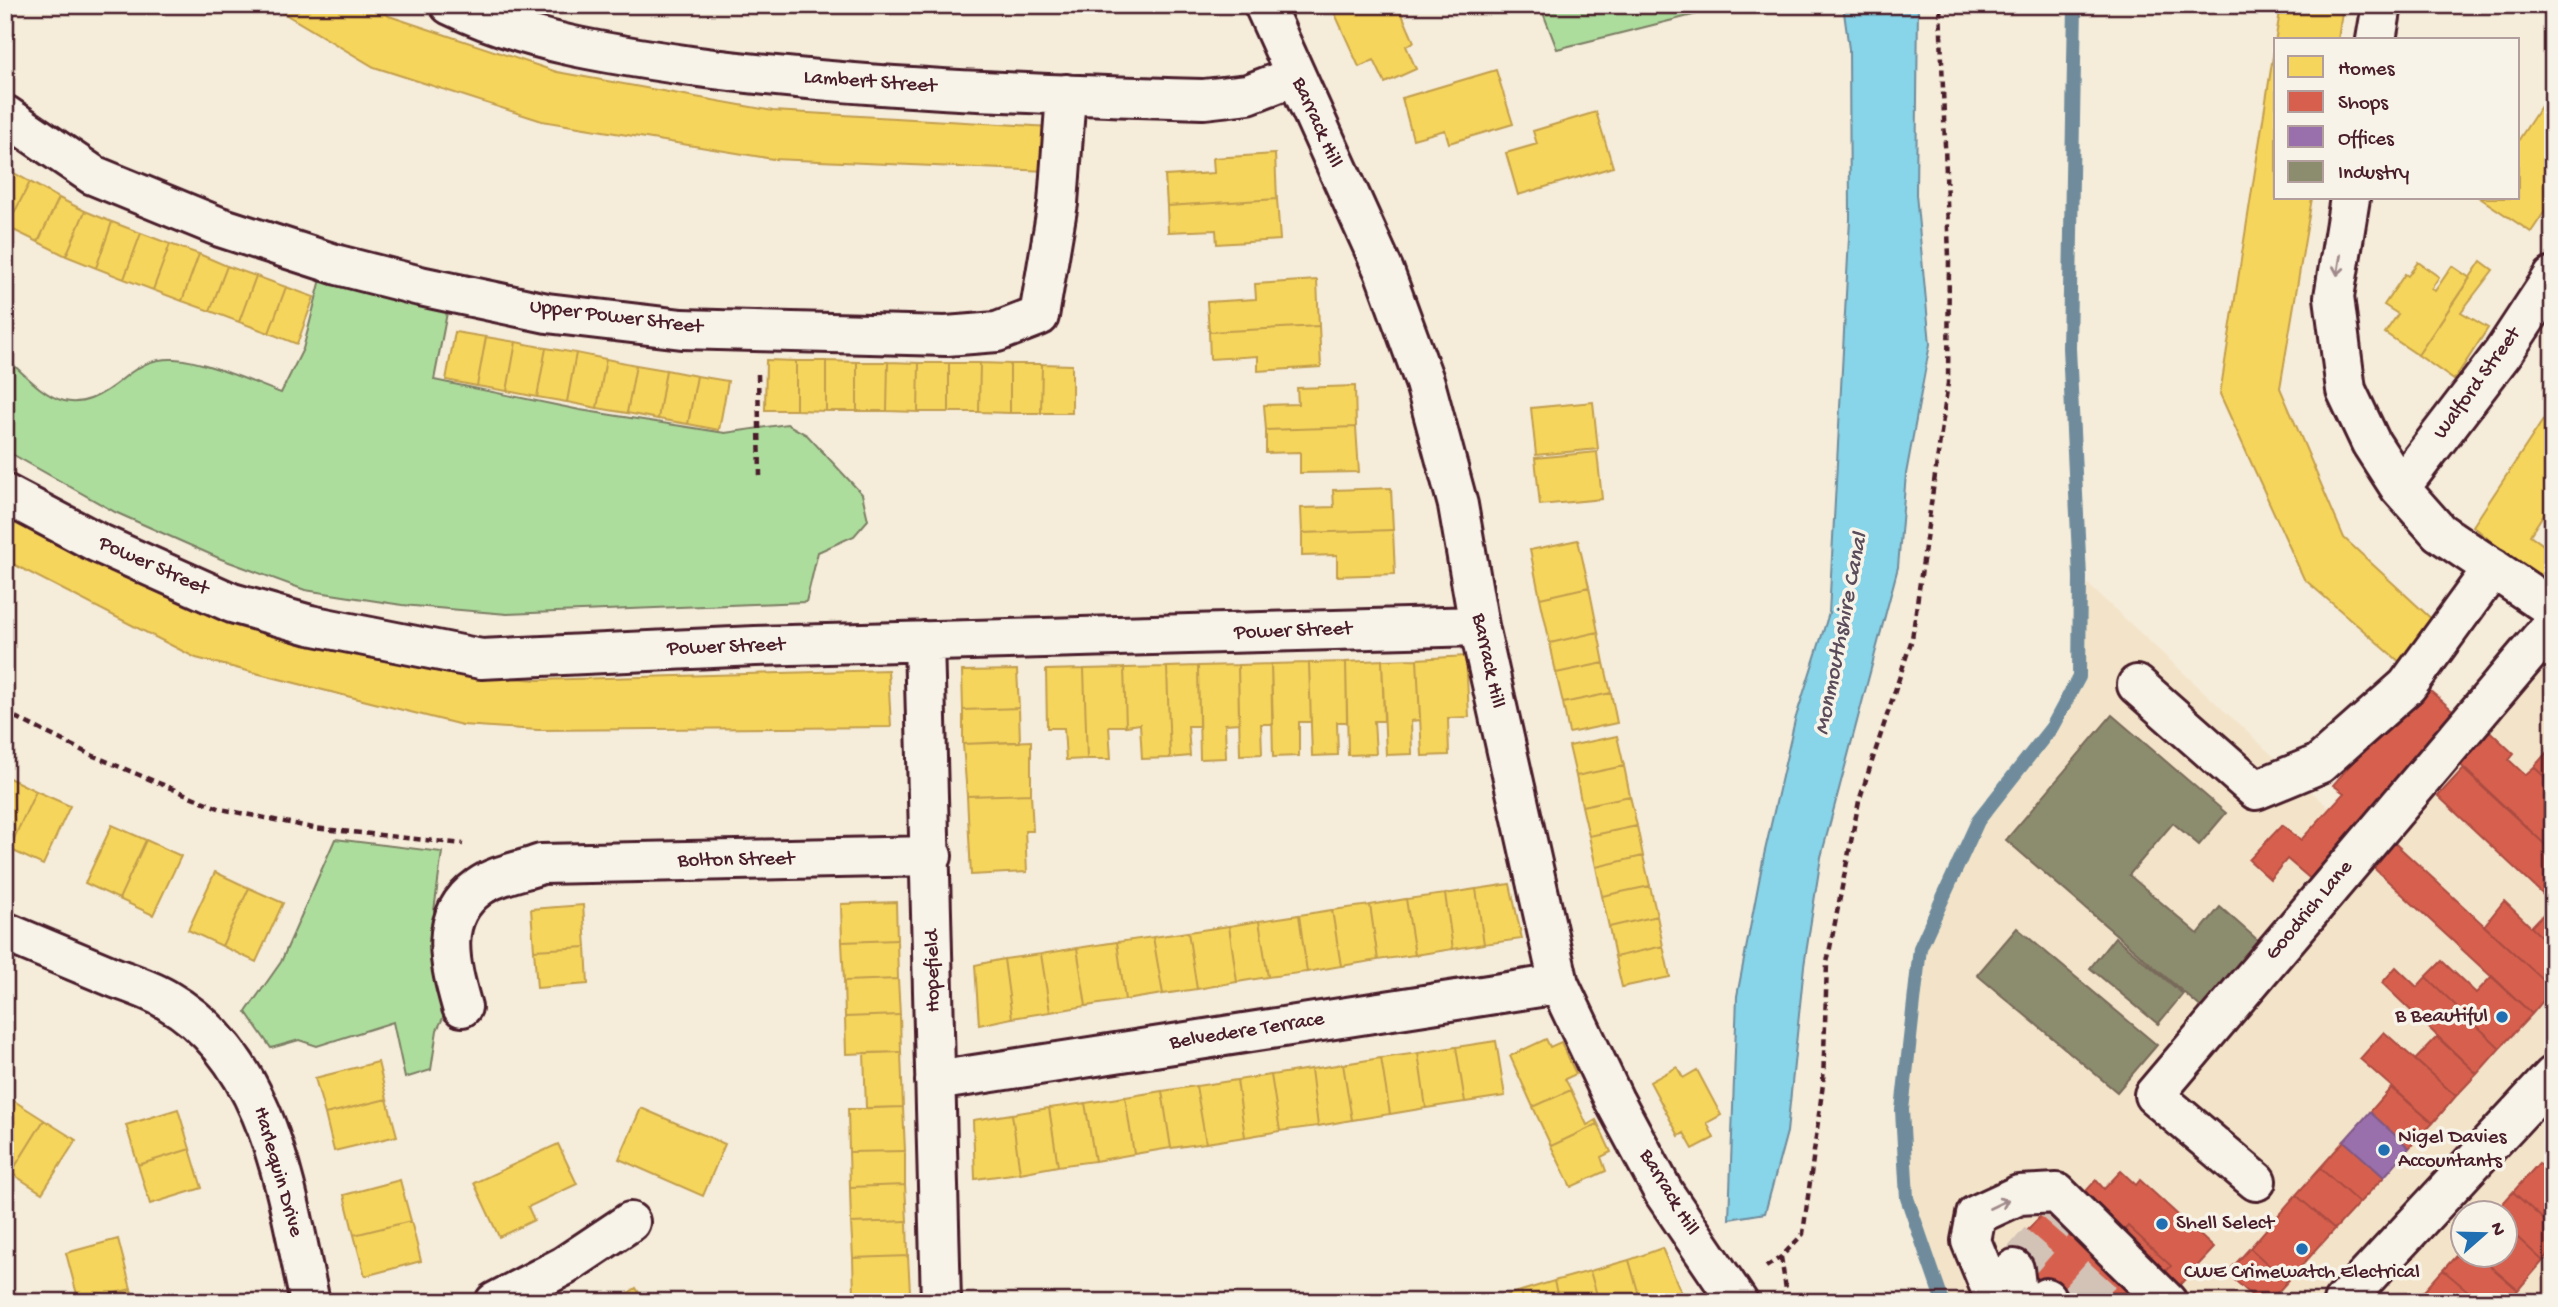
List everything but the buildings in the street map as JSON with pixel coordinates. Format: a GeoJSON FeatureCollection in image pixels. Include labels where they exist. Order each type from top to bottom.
{"type":"FeatureCollection","features":[{"type":"Feature","properties":{"kind":"street","name":"Lambert Street"},"geometry":{"type":"LineString","coordinates":[[450,5],[528,36],[587,51],[775,78],[1204,99],[1248,94],[1295,76]]}},
{"type":"Feature","properties":{"kind":"street","name":"Barrack Hill"},"geometry":{"type":"LineString","coordinates":[[1264,5],[1384,271],[1425,383],[1458,505],[1479,626],[1559,984],[1614,1100],[1664,1193],[1738,1302]]}},
{"type":"Feature","properties":{"kind":"street"},"geometry":{"type":"LineString","coordinates":[[2376,38],[2382,5]]}},
{"type":"Feature","properties":{"kind":"street","name":"Upper Power Street"},"geometry":{"type":"LineString","coordinates":[[5,116],[93,175],[220,227],[338,265],[420,286],[547,313],[682,329],[946,337],[997,332],[1039,316],[1058,202],[1066,94]]}},
{"type":"Feature","properties":{"kind":"street"},"geometry":{"type":"LineString","coordinates":[[2350,200],[2334,298],[2346,390],[2371,443],[2400,488],[2439,531],[2553,609]]}},
{"type":"Feature","properties":{"kind":"street","name":"Walford Street"},"geometry":{"type":"LineString","coordinates":[[2400,488],[2503,353],[2553,277]]}},
{"type":"Feature","properties":{"kind":"street","name":"Power Street"},"geometry":{"type":"LineString","coordinates":[[5,494],[98,543],[232,603],[310,625],[481,659],[924,641],[1479,626]]}},
{"type":"Feature","properties":{"kind":"street"},"geometry":{"type":"LineString","coordinates":[[2137,685],[2256,790],[2319,764],[2407,685],[2494,568]]}},
{"type":"Feature","properties":{"kind":"street","name":"Goodrich Lane"},"geometry":{"type":"LineString","coordinates":[[2256,1181],[2154,1095],[2553,624]]}},
{"type":"Feature","properties":{"kind":"street","name":"Hopefield"},"geometry":{"type":"LineString","coordinates":[[924,641],[932,856],[941,1302]]}},
{"type":"Feature","properties":{"kind":"street","name":"Bolton Street"},"geometry":{"type":"LineString","coordinates":[[462,1007],[452,968],[449,931],[460,906],[480,886],[541,864],[932,856]]}},
{"type":"Feature","properties":{"kind":"street","name":"Harlequin Drive"},"geometry":{"type":"LineString","coordinates":[[5,932],[166,999],[201,1024],[230,1054],[257,1100],[288,1198],[310,1302]]}},
{"type":"Feature","properties":{"kind":"street","name":"Belvedere Terrace"},"geometry":{"type":"LineString","coordinates":[[936,1081],[1559,984]]}},
{"type":"Feature","properties":{"kind":"street"},"geometry":{"type":"LineString","coordinates":[[2343,1302],[2547,1096]]}},
{"type":"Feature","properties":{"kind":"street"},"geometry":{"type":"LineString","coordinates":[[1996,1302],[1971,1241],[1976,1215],[2019,1195],[2057,1193],[2083,1234],[2157,1299]]}},
{"type":"Feature","properties":{"kind":"street"},"geometry":{"type":"LineString","coordinates":[[495,1302],[564,1266],[630,1222]]}},
{"type":"Feature","properties":{"kind":"path"},"geometry":{"type":"LineString","coordinates":[[1788,1302],[1781,1257],[1803,1234],[1823,1084],[1827,963],[1860,801],[1912,639],[1948,383],[1949,258],[1938,15],[1940,5]]}},
{"type":"Feature","properties":{"kind":"path"},"geometry":{"type":"LineString","coordinates":[[757,331],[760,476]]}},
{"type":"Feature","properties":{"kind":"path"},"geometry":{"type":"LineString","coordinates":[[5,712],[89,754],[221,809],[314,828],[467,845]]}},
{"type":"Feature","properties":{"kind":"shaded area"},"geometry":{"type":"Polygon","coordinates":[[[2080,577],[2367,843],[2553,624],[2553,1302],[1943,1302],[1907,1198],[1902,1110],[1920,948],[1978,821],[2052,727],[2079,677],[2080,577]]]}},
{"type":"Feature","properties":{"kind":"green space"},"geometry":{"type":"Polygon","coordinates":[[[1540,5],[1733,5],[1557,49],[1540,5]]]}},
{"type":"Feature","properties":{"kind":"green space"},"geometry":{"type":"Polygon","coordinates":[[[310,256],[451,292],[434,380],[580,410],[725,433],[787,424],[807,435],[862,494],[868,520],[854,536],[818,552],[806,602],[507,614],[402,605],[305,590],[221,559],[115,512],[5,450],[5,357],[35,385],[49,394],[75,402],[90,399],[106,391],[142,366],[167,359],[186,360],[213,367],[281,393],[303,349],[320,283],[310,256]]]}},
{"type":"Feature","properties":{"kind":"green space"},"geometry":{"type":"Polygon","coordinates":[[[335,839],[442,852],[434,911],[453,998],[437,1030],[431,1070],[405,1078],[393,1022],[317,1046],[299,1040],[271,1048],[246,1012],[281,962],[335,839]]]}},
{"type":"Feature","properties":{"kind":"water","name":"Monmouthshire Canal"},"geometry":{"type":"Polygon","coordinates":[[[1843,5],[1918,5],[1916,194],[1930,344],[1906,474],[1898,567],[1821,857],[1804,966],[1787,1132],[1765,1213],[1729,1219],[1737,996],[1764,855],[1795,720],[1829,613],[1850,219],[1849,49],[1843,5]]]}},
{"type":"Feature","properties":{"kind":"waterway"},"geometry":{"type":"LineString","coordinates":[[1943,1302],[1907,1198],[1902,1110],[1920,948],[1978,821],[2052,727],[2079,677],[2080,577],[2069,348],[2075,5]]}},
{"type":"Feature","properties":{"kind":"tunnel"},"geometry":{"type":"LineString","coordinates":[[2014,1269],[2055,1222]]}},
{"type":"Feature","properties":{"kind":"tunnel"},"geometry":{"type":"LineString","coordinates":[[2076,1302],[2119,1254]]}},
{"type":"Feature","properties":{"kind":"place","name":"B Beautiful"},"geometry":{"type":"Point","coordinates":[2502,1017]}},
{"type":"Feature","properties":{"kind":"place","name":"Nigel Davies Accountants"},"geometry":{"type":"Point","coordinates":[2384,1150]}},
{"type":"Feature","properties":{"kind":"place","name":"Shell Select"},"geometry":{"type":"Point","coordinates":[2162,1224]}},
{"type":"Feature","properties":{"kind":"place","name":"CWE Crimewatch Electrical"},"geometry":{"type":"Point","coordinates":[2302,1249]}}]}
